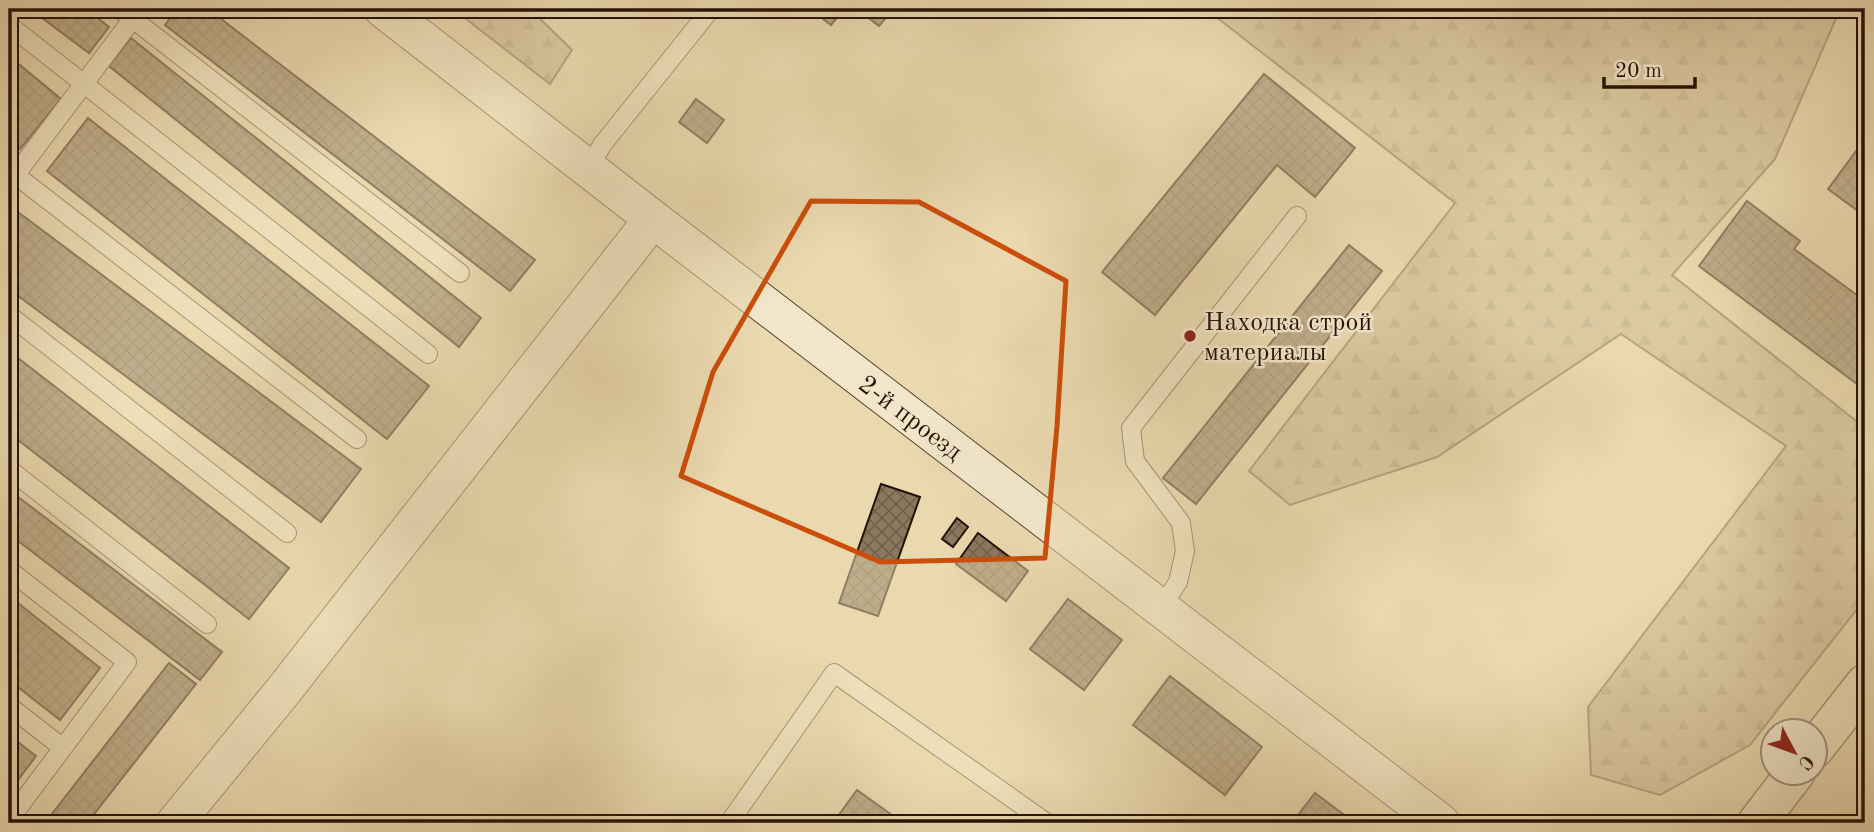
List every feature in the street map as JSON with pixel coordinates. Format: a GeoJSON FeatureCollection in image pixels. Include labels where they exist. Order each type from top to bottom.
{"type":"FeatureCollection","features":[{"type":"Feature","properties":{"kind":"street","name":"2-й проезд"},"geometry":{"type":"LineString","coordinates":[[383,9],[588,170],[1441,823]]}},
{"type":"Feature","properties":{"kind":"street"},"geometry":{"type":"LineString","coordinates":[[175,823],[284,690],[653,219]]}},
{"type":"Feature","properties":{"kind":"street"},"geometry":{"type":"LineString","coordinates":[[1828,732],[1865,684]]}},
{"type":"Feature","properties":{"kind":"street"},"geometry":{"type":"LineString","coordinates":[[1757,823],[1785,786]]}},
{"type":"Feature","properties":{"kind":"lane"},"geometry":{"type":"LineString","coordinates":[[588,170],[602,145],[711,9]]}},
{"type":"Feature","properties":{"kind":"lane"},"geometry":{"type":"LineString","coordinates":[[357,439],[11,176],[84,84],[131,12],[460,273]]}},
{"type":"Feature","properties":{"kind":"lane"},"geometry":{"type":"LineString","coordinates":[[9,25],[428,354]]}},
{"type":"Feature","properties":{"kind":"lane"},"geometry":{"type":"LineString","coordinates":[[1160,609],[1178,582],[1185,551],[1181,523],[1135,461],[1131,428],[1297,216]]}},
{"type":"Feature","properties":{"kind":"lane"},"geometry":{"type":"LineString","coordinates":[[9,315],[287,533]]}},
{"type":"Feature","properties":{"kind":"lane"},"geometry":{"type":"LineString","coordinates":[[9,470],[207,624]]}},
{"type":"Feature","properties":{"kind":"lane"},"geometry":{"type":"LineString","coordinates":[[9,570],[127,662],[9,820]]}},
{"type":"Feature","properties":{"kind":"lane"},"geometry":{"type":"LineString","coordinates":[[729,823],[834,673],[1047,823]]}},
{"type":"Feature","properties":{"kind":"lane"},"geometry":{"type":"LineString","coordinates":[[9,706],[63,748]]}},
{"type":"Feature","properties":{"kind":"highlighted area"},"geometry":{"type":"Polygon","coordinates":[[[811,201],[919,202],[1066,281],[1045,558],[880,562],[681,476],[713,372],[811,201]]]}},
{"type":"Feature","properties":{"kind":"green space"},"geometry":{"type":"Polygon","coordinates":[[[453,9],[530,9],[572,50],[550,84],[453,9]]]}},
{"type":"Feature","properties":{"kind":"green space"},"geometry":{"type":"Polygon","coordinates":[[[1206,9],[1863,9],[1837,16],[1775,159],[1672,275],[1865,428],[1865,599],[1773,716],[1758,716],[1758,735],[1750,745],[1660,795],[1591,775],[1588,707],[1786,446],[1621,334],[1437,457],[1290,505],[1249,471],[1455,203],[1206,9]]]}},
{"type":"Feature","properties":{"kind":"building"},"geometry":{"type":"Polygon","coordinates":[[[30,9],[86,9],[109,27],[89,53],[30,9]]]}},
{"type":"Feature","properties":{"kind":"building"},"geometry":{"type":"Polygon","coordinates":[[[177,9],[208,9],[535,260],[510,291],[165,25],[177,9]]]}},
{"type":"Feature","properties":{"kind":"building"},"geometry":{"type":"Polygon","coordinates":[[[810,9],[844,9],[831,25],[810,9]]]}},
{"type":"Feature","properties":{"kind":"building"},"geometry":{"type":"Polygon","coordinates":[[[857,9],[893,9],[879,26],[857,9]]]}},
{"type":"Feature","properties":{"kind":"building"},"geometry":{"type":"Polygon","coordinates":[[[131,38],[481,318],[459,347],[109,66],[131,38]]]}},
{"type":"Feature","properties":{"kind":"building"},"geometry":{"type":"Polygon","coordinates":[[[9,56],[61,99],[20,149],[9,140],[9,56]]]}},
{"type":"Feature","properties":{"kind":"building"},"geometry":{"type":"Polygon","coordinates":[[[1264,74],[1355,148],[1315,197],[1277,165],[1155,315],[1102,272],[1264,74]]]}},
{"type":"Feature","properties":{"kind":"building"},"geometry":{"type":"Polygon","coordinates":[[[696,99],[724,120],[707,143],[679,122],[696,99]]]}},
{"type":"Feature","properties":{"kind":"building"},"geometry":{"type":"Polygon","coordinates":[[[88,118],[429,386],[387,439],[47,171],[88,118]]]}},
{"type":"Feature","properties":{"kind":"building"},"geometry":{"type":"Polygon","coordinates":[[[1857,150],[1865,156],[1865,201],[1858,211],[1828,189],[1857,150]]]}},
{"type":"Feature","properties":{"kind":"building"},"geometry":{"type":"Polygon","coordinates":[[[1747,201],[1800,241],[1794,249],[1861,298],[1865,292],[1865,390],[1699,266],[1747,201]]]}},
{"type":"Feature","properties":{"kind":"building"},"geometry":{"type":"Polygon","coordinates":[[[18,212],[361,469],[321,522],[9,289],[9,223],[18,212]]]}},
{"type":"Feature","properties":{"kind":"building"},"geometry":{"type":"Polygon","coordinates":[[[1349,245],[1382,271],[1196,504],[1163,478],[1349,245]]]}},
{"type":"Feature","properties":{"kind":"building"},"geometry":{"type":"Polygon","coordinates":[[[9,351],[289,568],[249,619],[9,433],[9,351]]]}},
{"type":"Feature","properties":{"kind":"building"},"geometry":{"type":"Polygon","coordinates":[[[881,484],[920,497],[878,616],[839,603],[881,484]]]}},
{"type":"Feature","properties":{"kind":"building"},"geometry":{"type":"Polygon","coordinates":[[[9,490],[222,652],[200,680],[9,534],[9,490]]]}},
{"type":"Feature","properties":{"kind":"building"},"geometry":{"type":"Polygon","coordinates":[[[957,518],[968,527],[953,547],[942,539],[957,518]]]}},
{"type":"Feature","properties":{"kind":"building"},"geometry":{"type":"Polygon","coordinates":[[[978,533],[1028,571],[1006,601],[956,564],[978,533]]]}},
{"type":"Feature","properties":{"kind":"building"},"geometry":{"type":"Polygon","coordinates":[[[9,596],[100,668],[60,720],[9,680],[9,596]]]}},
{"type":"Feature","properties":{"kind":"building"},"geometry":{"type":"Polygon","coordinates":[[[1068,599],[1122,640],[1084,690],[1030,649],[1068,599]]]}},
{"type":"Feature","properties":{"kind":"building"},"geometry":{"type":"Polygon","coordinates":[[[169,663],[196,684],[87,823],[45,823],[169,663]]]}},
{"type":"Feature","properties":{"kind":"building"},"geometry":{"type":"Polygon","coordinates":[[[1170,676],[1262,747],[1225,795],[1133,725],[1170,676]]]}},
{"type":"Feature","properties":{"kind":"building"},"geometry":{"type":"Polygon","coordinates":[[[9,735],[36,756],[9,792],[9,735]]]}},
{"type":"Feature","properties":{"kind":"building"},"geometry":{"type":"Polygon","coordinates":[[[857,790],[903,823],[833,823],[857,790]]]}},
{"type":"Feature","properties":{"kind":"building"},"geometry":{"type":"Polygon","coordinates":[[[1315,793],[1355,823],[1292,823],[1315,793]]]}},
{"type":"Feature","properties":{"kind":"place","name":"Находка строй материалы"},"geometry":{"type":"Point","coordinates":[1190,336]}}]}
